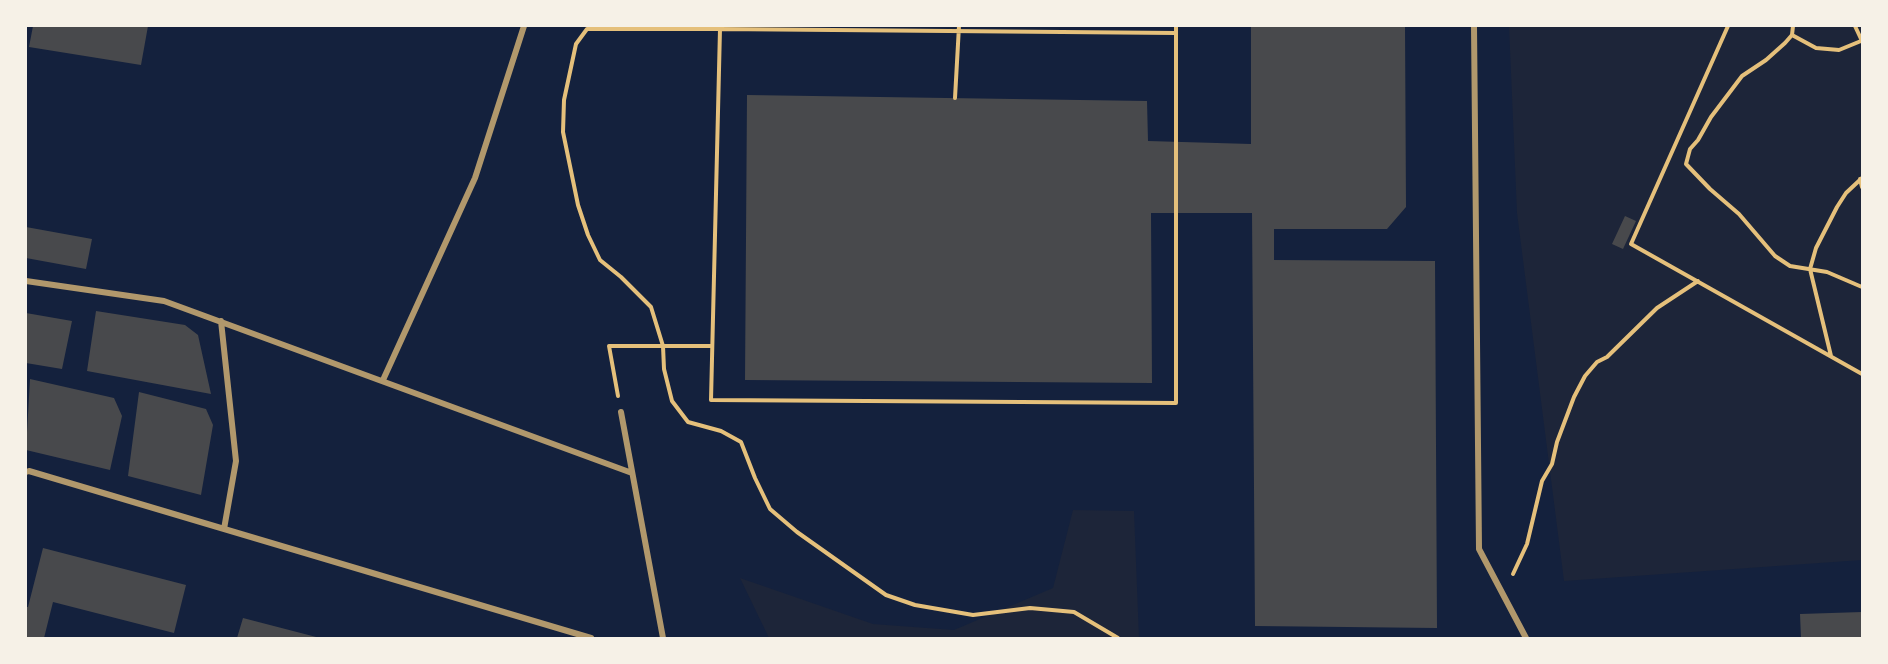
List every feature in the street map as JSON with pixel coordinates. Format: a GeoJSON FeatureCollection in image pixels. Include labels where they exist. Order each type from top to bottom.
{"type":"FeatureCollection","features":[{"type":"Feature","properties":{"kind":"street"},"geometry":{"type":"LineString","coordinates":[[383,380],[475,178],[524,26]]}},
{"type":"Feature","properties":{"kind":"street"},"geometry":{"type":"LineString","coordinates":[[1474,26],[1479,549],[1526,639]]}},
{"type":"Feature","properties":{"kind":"street"},"geometry":{"type":"LineString","coordinates":[[26,281],[164,301],[632,473]]}},
{"type":"Feature","properties":{"kind":"street"},"geometry":{"type":"LineString","coordinates":[[221,321],[236,461],[224,529]]}},
{"type":"Feature","properties":{"kind":"street"},"geometry":{"type":"LineString","coordinates":[[621,412],[663,639]]}},
{"type":"Feature","properties":{"kind":"street"},"geometry":{"type":"LineString","coordinates":[[26,472],[29,471],[591,639]]}},
{"type":"Feature","properties":{"kind":"path"},"geometry":{"type":"LineString","coordinates":[[955,98],[959,26]]}},
{"type":"Feature","properties":{"kind":"path"},"geometry":{"type":"LineString","coordinates":[[720,29],[711,400],[1176,403],[1176,26]]}},
{"type":"Feature","properties":{"kind":"path"},"geometry":{"type":"LineString","coordinates":[[1728,26],[1630,244],[1863,374]]}},
{"type":"Feature","properties":{"kind":"path"},"geometry":{"type":"LineString","coordinates":[[1793,26],[1792,35],[1766,60],[1742,76],[1690,149],[1686,164],[1739,214],[1775,256],[1790,266],[1827,272],[1863,287]]}},
{"type":"Feature","properties":{"kind":"path"},"geometry":{"type":"LineString","coordinates":[[1792,35],[1816,48],[1839,50],[1862,41],[1855,26]]}},
{"type":"Feature","properties":{"kind":"path"},"geometry":{"type":"LineString","coordinates":[[1118,639],[1074,612],[1030,608],[973,615],[915,605],[886,595],[797,532],[770,509],[741,442],[721,431],[688,422],[672,401],[663,369],[663,346],[651,307],[600,260],[588,235],[578,205],[563,132],[562,116],[567,78],[576,44],[587,29],[1176,33]]}},
{"type":"Feature","properties":{"kind":"path"},"geometry":{"type":"LineString","coordinates":[[1831,357],[1810,269],[1816,248],[1837,207],[1846,193],[1861,178]]}},
{"type":"Feature","properties":{"kind":"path"},"geometry":{"type":"LineString","coordinates":[[1861,178],[1863,187]]}},
{"type":"Feature","properties":{"kind":"path"},"geometry":{"type":"LineString","coordinates":[[1502,592],[1527,544],[1542,481],[1552,464],[1557,442],[1574,397],[1585,376],[1597,362],[1607,357],[1657,308],[1698,281]]}},
{"type":"Feature","properties":{"kind":"path"},"geometry":{"type":"LineString","coordinates":[[621,412],[609,346],[712,346]]}},
{"type":"Feature","properties":{"kind":"shaded area"},"geometry":{"type":"Polygon","coordinates":[[[1509,26],[1862,26],[1862,560],[1564,581],[1517,213],[1509,26]]]}},
{"type":"Feature","properties":{"kind":"shaded area"},"geometry":{"type":"Polygon","coordinates":[[[1073,510],[1134,511],[1139,638],[769,638],[740,578],[873,624],[954,630],[1053,588],[1073,510]]]}},
{"type":"Feature","properties":{"kind":"building"},"geometry":{"type":"Polygon","coordinates":[[[33,26],[148,26],[141,65],[29,47],[33,26]]]}},
{"type":"Feature","properties":{"kind":"building"},"geometry":{"type":"Polygon","coordinates":[[[1251,26],[1405,26],[1406,207],[1387,229],[1274,229],[1274,260],[1435,261],[1437,628],[1255,626],[1252,213],[1151,213],[1152,383],[745,380],[747,95],[1147,101],[1148,141],[1251,144],[1251,26]]]}},
{"type":"Feature","properties":{"kind":"building"},"geometry":{"type":"Polygon","coordinates":[[[1625,216],[1636,221],[1623,249],[1612,244],[1625,216]]]}},
{"type":"Feature","properties":{"kind":"building"},"geometry":{"type":"Polygon","coordinates":[[[26,227],[92,239],[86,269],[26,258],[26,227]]]}},
{"type":"Feature","properties":{"kind":"building"},"geometry":{"type":"Polygon","coordinates":[[[96,311],[185,325],[198,335],[211,394],[87,371],[96,311]]]}},
{"type":"Feature","properties":{"kind":"building"},"geometry":{"type":"Polygon","coordinates":[[[26,313],[72,321],[62,369],[26,363],[26,313]]]}},
{"type":"Feature","properties":{"kind":"building"},"geometry":{"type":"Polygon","coordinates":[[[30,379],[114,398],[122,416],[110,470],[26,450],[30,379]]]}},
{"type":"Feature","properties":{"kind":"building"},"geometry":{"type":"Polygon","coordinates":[[[139,392],[206,409],[213,425],[201,495],[128,476],[139,392]]]}},
{"type":"Feature","properties":{"kind":"building"},"geometry":{"type":"Polygon","coordinates":[[[43,548],[186,585],[174,633],[53,602],[44,638],[26,638],[26,607],[28,607],[43,548]]]}},
{"type":"Feature","properties":{"kind":"building"},"geometry":{"type":"Polygon","coordinates":[[[1862,612],[1862,638],[1801,638],[1800,614],[1862,612]]]}},
{"type":"Feature","properties":{"kind":"building"},"geometry":{"type":"Polygon","coordinates":[[[243,618],[320,638],[237,638],[243,618]]]}}]}
